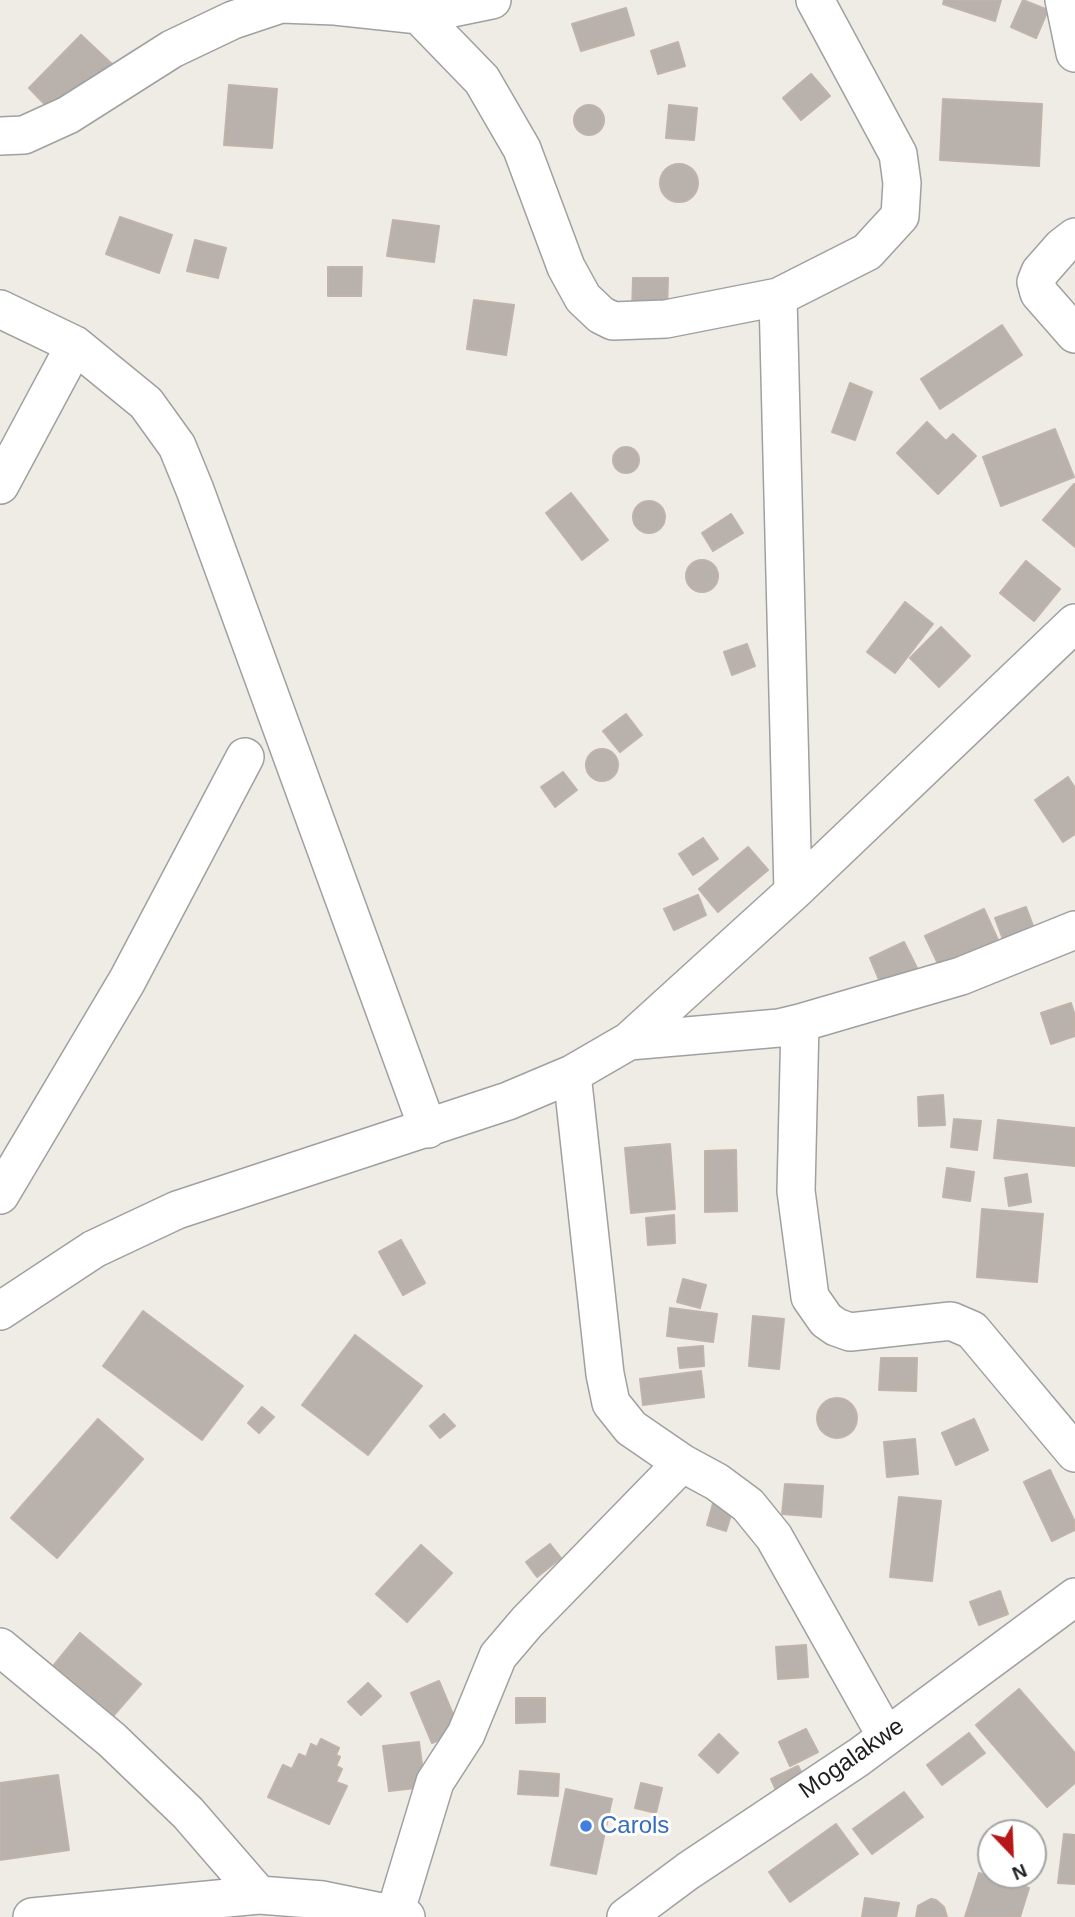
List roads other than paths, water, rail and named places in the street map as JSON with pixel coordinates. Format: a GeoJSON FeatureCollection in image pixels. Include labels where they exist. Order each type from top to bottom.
{"type":"FeatureCollection","features":[{"type":"Feature","properties":{"kind":"street"},"geometry":{"type":"LineString","coordinates":[[0,136],[24,135],[68,115],[172,49],[233,20],[281,4],[334,3],[419,15],[492,0]]}},
{"type":"Feature","properties":{"kind":"street"},"geometry":{"type":"LineString","coordinates":[[419,15],[482,80],[522,149],[566,267],[583,298],[601,315],[613,321],[666,319],[778,297],[867,252],[900,216],[902,183],[898,154],[815,0]]}},
{"type":"Feature","properties":{"kind":"street"},"geometry":{"type":"LineString","coordinates":[[1064,0],[1075,53]]}},
{"type":"Feature","properties":{"kind":"street"},"geometry":{"type":"LineString","coordinates":[[1075,237],[1062,247],[1040,272],[1036,282],[1039,293],[1075,334]]}},
{"type":"Feature","properties":{"kind":"street"},"geometry":{"type":"LineString","coordinates":[[778,297],[793,892]]}},
{"type":"Feature","properties":{"kind":"street"},"geometry":{"type":"LineString","coordinates":[[0,309],[75,345],[146,403],[177,446],[428,1129]]}},
{"type":"Feature","properties":{"kind":"street"},"geometry":{"type":"LineString","coordinates":[[0,485],[75,345]]}},
{"type":"Feature","properties":{"kind":"street"},"geometry":{"type":"LineString","coordinates":[[0,1311],[94,1249],[177,1210],[508,1101],[572,1074],[629,1041],[793,892],[1075,623]]}},
{"type":"Feature","properties":{"kind":"street"},"geometry":{"type":"LineString","coordinates":[[2,1192],[127,981],[245,757]]}},
{"type":"Feature","properties":{"kind":"street"},"geometry":{"type":"LineString","coordinates":[[629,1041],[779,1028],[800,1023],[961,976],[1075,930]]}},
{"type":"Feature","properties":{"kind":"street"},"geometry":{"type":"LineString","coordinates":[[800,1023],[796,1191],[810,1297],[826,1320],[850,1332],[951,1321],[972,1330],[1075,1453]]}},
{"type":"Feature","properties":{"kind":"street"},"geometry":{"type":"LineString","coordinates":[[572,1074],[605,1374],[611,1403],[631,1428],[682,1463],[717,1482],[748,1505],[774,1537],[887,1736]]}},
{"type":"Feature","properties":{"kind":"street"},"geometry":{"type":"LineString","coordinates":[[0,1138],[2,1192]]}},
{"type":"Feature","properties":{"kind":"street"},"geometry":{"type":"LineString","coordinates":[[32,1917],[258,1895],[323,1899],[398,1916],[435,1782],[466,1734],[498,1656],[527,1622],[682,1463]]}},
{"type":"Feature","properties":{"kind":"street","name":"Mogalakwe"},"geometry":{"type":"LineString","coordinates":[[626,1917],[688,1871],[887,1736],[1075,1597]]}},
{"type":"Feature","properties":{"kind":"street"},"geometry":{"type":"LineString","coordinates":[[0,1647],[112,1740],[188,1813],[258,1895]]}},
{"type":"Feature","properties":{"kind":"place","name":"Carols"},"geometry":{"type":"Point","coordinates":[586,1826]}}]}
